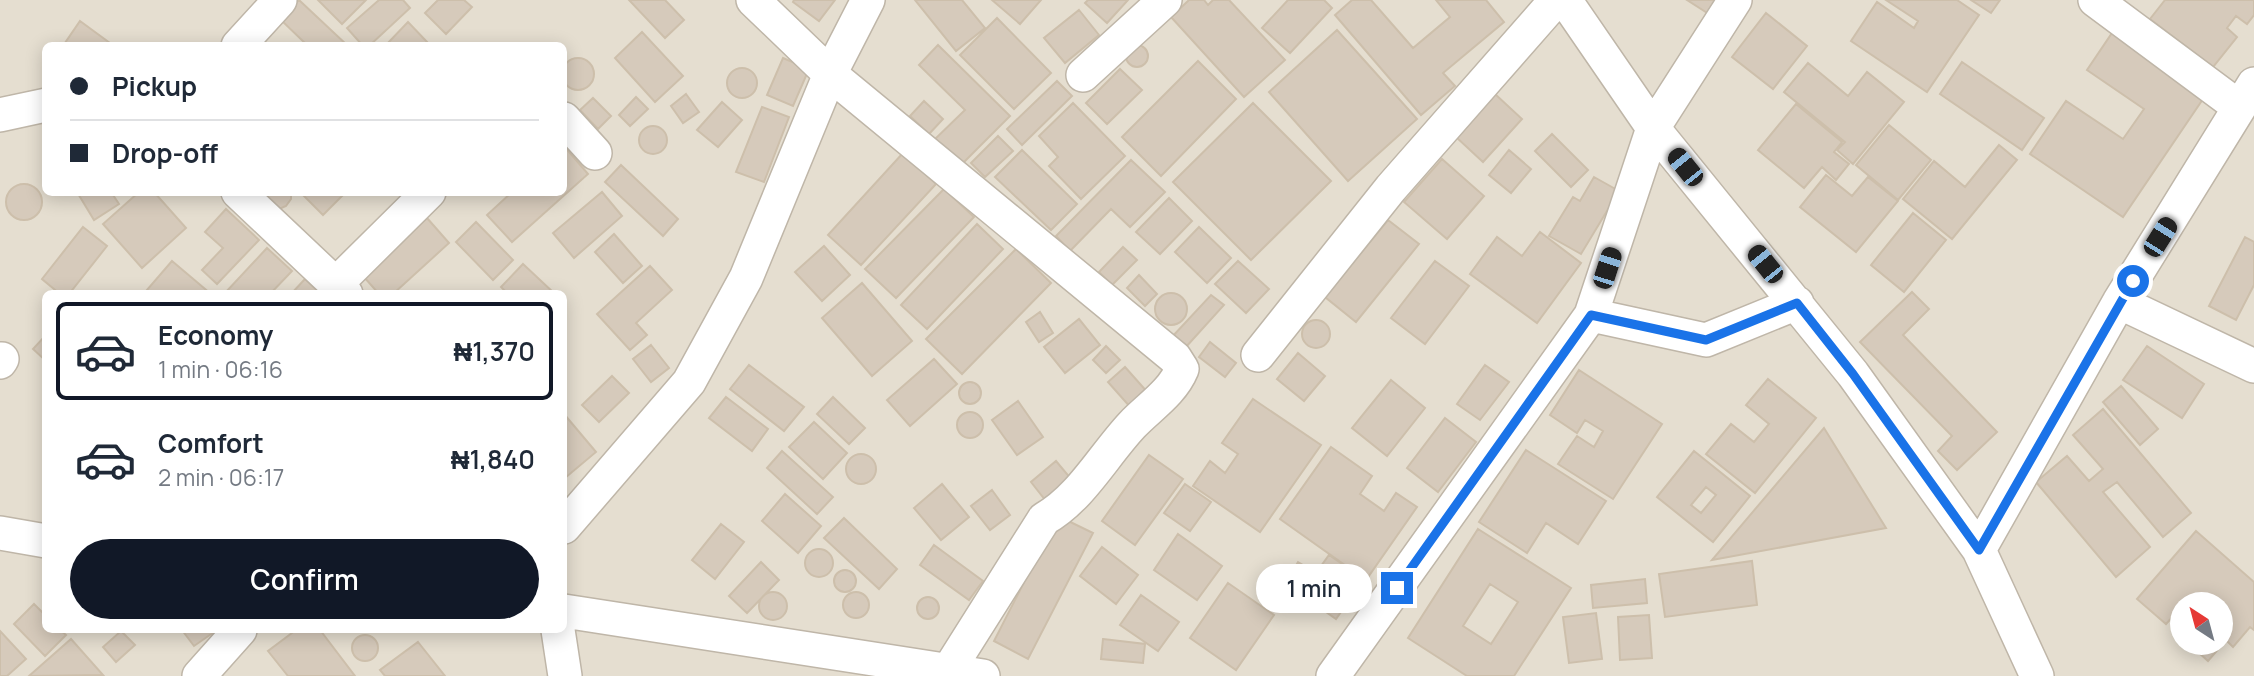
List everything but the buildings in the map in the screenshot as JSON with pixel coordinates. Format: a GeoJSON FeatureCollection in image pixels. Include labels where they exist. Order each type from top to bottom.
{"type":"FeatureCollection","features":[{"type":"Feature","properties":{"kind":"street"},"geometry":{"type":"LineString","coordinates":[[242,42],[280,0]]}},
{"type":"Feature","properties":{"kind":"street"},"geometry":{"type":"LineString","coordinates":[[753,0],[830,74],[1175,358],[1182,369],[1176,382],[1132,425],[1062,509],[1044,519],[948,671]]}},
{"type":"Feature","properties":{"kind":"street"},"geometry":{"type":"LineString","coordinates":[[567,519],[689,382],[746,278],[830,74],[868,0]]}},
{"type":"Feature","properties":{"kind":"street"},"geometry":{"type":"LineString","coordinates":[[1083,75],[1165,0]]}},
{"type":"Feature","properties":{"kind":"street"},"geometry":{"type":"LineString","coordinates":[[1258,355],[1391,188],[1556,0]]}},
{"type":"Feature","properties":{"kind":"street"},"geometry":{"type":"LineString","coordinates":[[1565,0],[1653,128],[1853,374],[1979,550],[2037,676]]}},
{"type":"Feature","properties":{"kind":"street"},"geometry":{"type":"LineString","coordinates":[[1333,676],[1591,315],[1653,128],[1735,0]]}},
{"type":"Feature","properties":{"kind":"street"},"geometry":{"type":"LineString","coordinates":[[1979,550],[2119,302],[2247,95],[2095,0]]}},
{"type":"Feature","properties":{"kind":"street"},"geometry":{"type":"LineString","coordinates":[[0,115],[42,106]]}},
{"type":"Feature","properties":{"kind":"street"},"geometry":{"type":"LineString","coordinates":[[567,122],[596,153]]}},
{"type":"Feature","properties":{"kind":"street"},"geometry":{"type":"LineString","coordinates":[[242,196],[341,289],[425,196]]}},
{"type":"Feature","properties":{"kind":"street"},"geometry":{"type":"LineString","coordinates":[[2119,302],[2254,366]]}},
{"type":"Feature","properties":{"kind":"street"},"geometry":{"type":"LineString","coordinates":[[1591,315],[1706,340],[1797,303]]}},
{"type":"Feature","properties":{"kind":"street"},"geometry":{"type":"LineString","coordinates":[[0,533],[42,540]]}},
{"type":"Feature","properties":{"kind":"street"},"geometry":{"type":"LineString","coordinates":[[567,611],[983,676]]}},
{"type":"Feature","properties":{"kind":"street"},"geometry":{"type":"LineString","coordinates":[[199,676],[237,633]]}},
{"type":"Feature","properties":{"kind":"street"},"geometry":{"type":"LineString","coordinates":[[558,633],[565,676]]}},
{"type":"Feature","properties":{"kind":"shaded area"},"geometry":{"type":"Polygon","coordinates":[[[0,0],[2254,0],[2254,676],[0,676],[0,0]]]}},
{"type":"Feature","properties":{"kind":"route"},"geometry":{"type":"LineString","coordinates":[[1397,588],[1591,315],[1706,340],[1797,303],[1853,374],[1979,550],[2133,281]]}}]}
